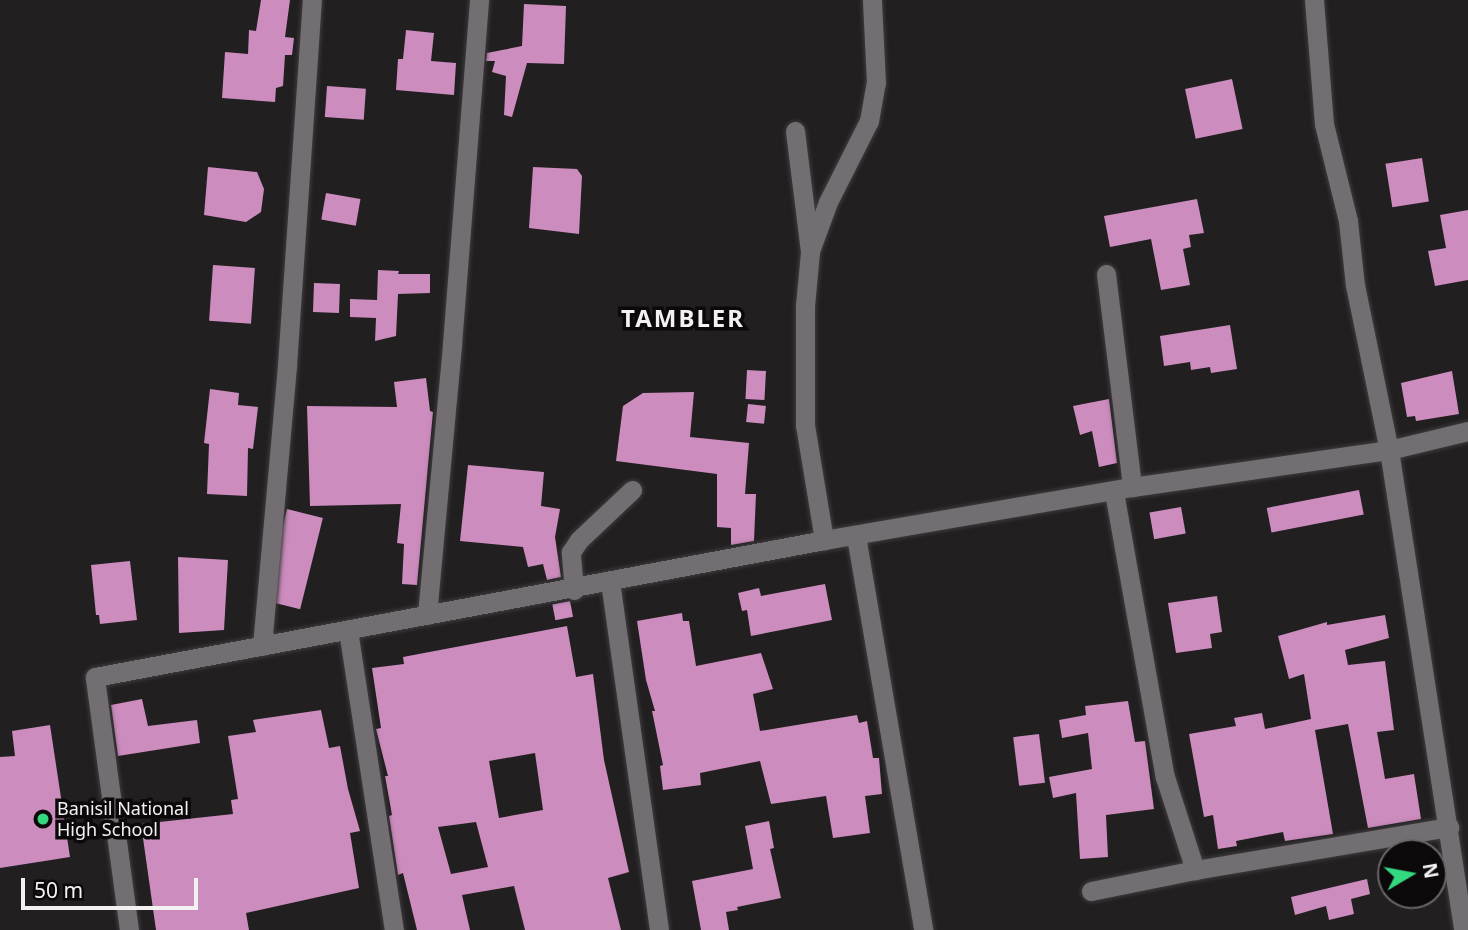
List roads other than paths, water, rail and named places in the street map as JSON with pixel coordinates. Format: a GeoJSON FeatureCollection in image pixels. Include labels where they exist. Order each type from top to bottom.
{"type":"FeatureCollection","features":[{"type":"Feature","properties":{"kind":"street"},"geometry":{"type":"LineString","coordinates":[[262,646],[288,352],[312,0]]}},
{"type":"Feature","properties":{"kind":"street"},"geometry":{"type":"LineString","coordinates":[[427,615],[452,344],[478,0]]}},
{"type":"Feature","properties":{"kind":"street"},"geometry":{"type":"LineString","coordinates":[[810,252],[828,202],[869,121],[876,83],[872,0]]}},
{"type":"Feature","properties":{"kind":"street"},"geometry":{"type":"LineString","coordinates":[[1314,0],[1324,124],[1348,221],[1355,285],[1389,450],[1463,930]]}},
{"type":"Feature","properties":{"kind":"street"},"geometry":{"type":"LineString","coordinates":[[795,131],[810,252],[803,394],[824,541]]}},
{"type":"Feature","properties":{"kind":"street"},"geometry":{"type":"LineString","coordinates":[[1106,274],[1123,489],[1165,777],[1195,870]]}},
{"type":"Feature","properties":{"kind":"street"},"geometry":{"type":"LineString","coordinates":[[129,930],[95,677],[574,590],[824,541],[1123,489],[1389,450],[1468,431]]}},
{"type":"Feature","properties":{"kind":"street"},"geometry":{"type":"LineString","coordinates":[[574,590],[571,552],[579,540],[632,490]]}},
{"type":"Feature","properties":{"kind":"street"},"geometry":{"type":"LineString","coordinates":[[856,536],[923,930]]}},
{"type":"Feature","properties":{"kind":"street"},"geometry":{"type":"LineString","coordinates":[[610,581],[659,930]]}},
{"type":"Feature","properties":{"kind":"street"},"geometry":{"type":"LineString","coordinates":[[348,629],[394,930]]}},
{"type":"Feature","properties":{"kind":"street"},"geometry":{"type":"LineString","coordinates":[[1091,891],[1195,870],[1449,827]]}},
{"type":"Feature","properties":{"kind":"place","name":"Banisil National High School"},"geometry":{"type":"Point","coordinates":[43,819]}},
{"type":"Feature","properties":{"kind":"district","name":"TAMBLER"},"geometry":{"type":"Point","coordinates":[683,318]}}]}
